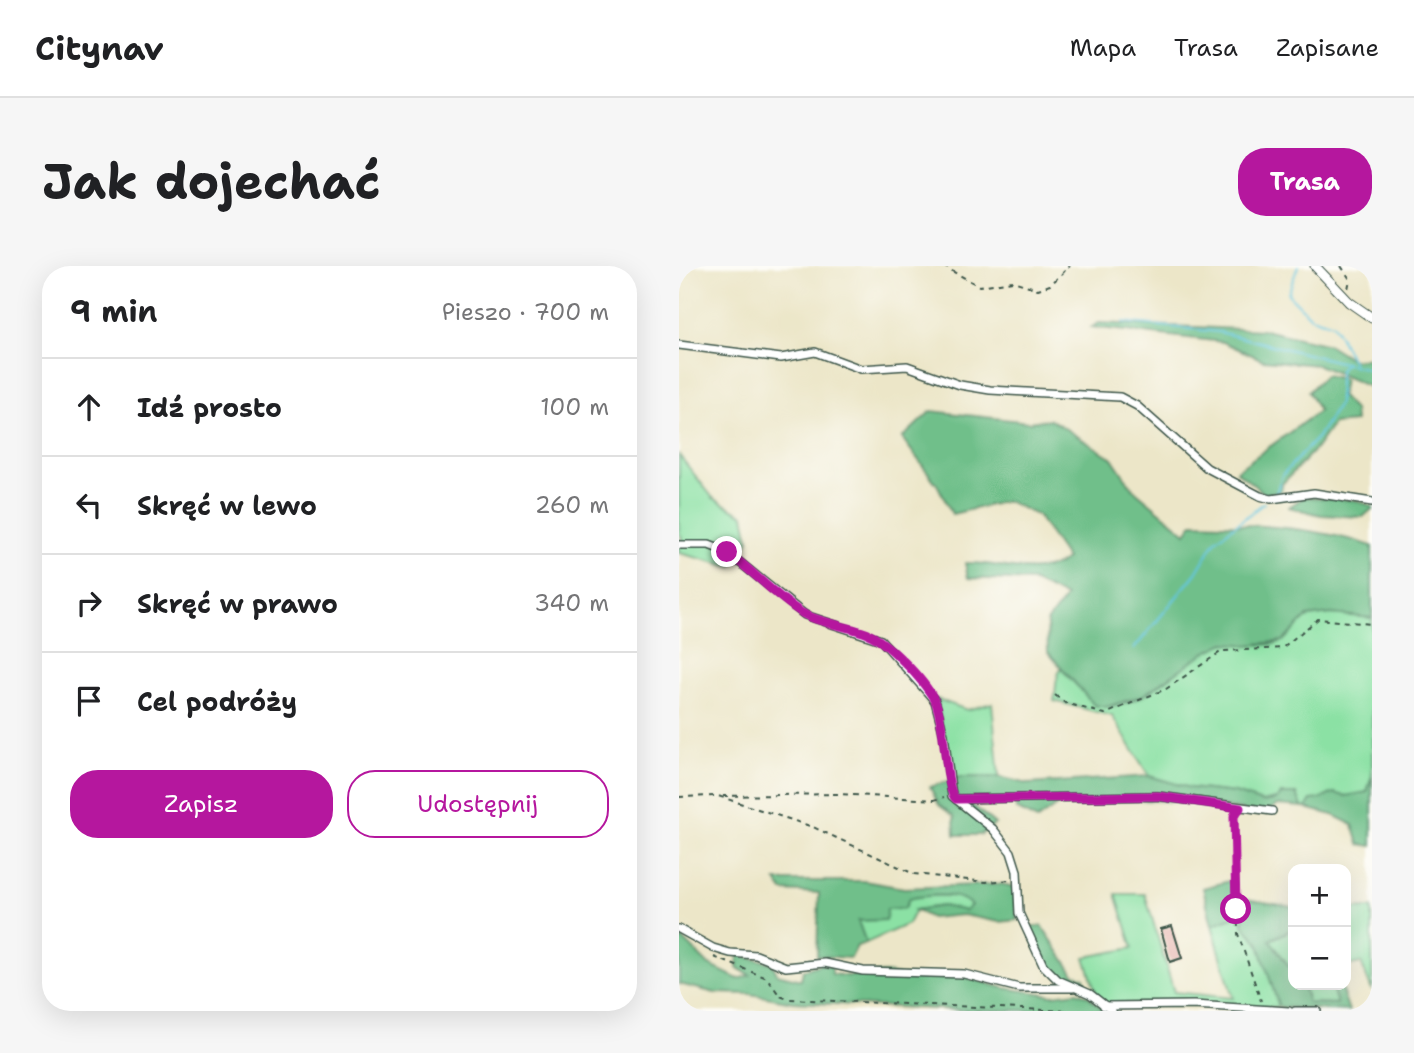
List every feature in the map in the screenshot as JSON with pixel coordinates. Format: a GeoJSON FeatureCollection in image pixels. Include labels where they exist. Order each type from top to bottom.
{"type":"FeatureCollection","features":[{"type":"Feature","properties":{"kind":"street"},"geometry":{"type":"LineString","coordinates":[[1315,266],[1342,295],[1372,318]]}},
{"type":"Feature","properties":{"kind":"street"},"geometry":{"type":"LineString","coordinates":[[679,345],[781,358],[815,352],[860,369],[908,366],[960,385],[990,390],[1120,397],[1137,406],[1207,468],[1260,496],[1271,499],[1314,493],[1372,502]]}},
{"type":"Feature","properties":{"kind":"street"},"geometry":{"type":"LineString","coordinates":[[679,545],[709,545],[727,552],[805,615],[881,639],[935,701],[944,735],[954,797],[1004,841],[1015,862],[1019,913],[1036,953],[1050,974],[1090,994],[1112,1011]]}},
{"type":"Feature","properties":{"kind":"street"},"geometry":{"type":"LineString","coordinates":[[954,797],[1157,796],[1272,811]]}},
{"type":"Feature","properties":{"kind":"street"},"geometry":{"type":"LineString","coordinates":[[679,929],[713,948],[730,953],[755,955],[786,967],[825,963],[863,971],[964,974],[996,984],[1032,989],[1074,988]]}},
{"type":"Feature","properties":{"kind":"street"},"geometry":{"type":"LineString","coordinates":[[1104,1006],[1194,1005],[1317,1011]]}},
{"type":"Feature","properties":{"kind":"path"},"geometry":{"type":"LineString","coordinates":[[943,266],[979,286],[1013,281],[1038,289],[1050,285],[1070,266]]}},
{"type":"Feature","properties":{"kind":"path"},"geometry":{"type":"LineString","coordinates":[[1341,266],[1351,285],[1342,295]]}},
{"type":"Feature","properties":{"kind":"path"},"geometry":{"type":"LineString","coordinates":[[1055,695],[1065,703],[1105,714],[1166,689],[1222,651],[1282,648],[1318,619],[1372,625]]}},
{"type":"Feature","properties":{"kind":"path"},"geometry":{"type":"LineString","coordinates":[[679,797],[838,794],[934,800],[954,797]]}},
{"type":"Feature","properties":{"kind":"path"},"geometry":{"type":"LineString","coordinates":[[718,796],[813,827],[914,874],[986,882],[1009,879],[1018,884]]}},
{"type":"Feature","properties":{"kind":"path"},"geometry":{"type":"LineString","coordinates":[[1240,808],[1234,816],[1238,934],[1259,997],[1269,1010]]}},
{"type":"Feature","properties":{"kind":"path"},"geometry":{"type":"LineString","coordinates":[[708,953],[767,978],[780,996],[788,999],[1069,1011]]}},
{"type":"Feature","properties":{"kind":"green space"},"geometry":{"type":"Polygon","coordinates":[[[1099,323],[1264,330],[1329,345],[1353,360],[1372,358],[1372,388],[1318,365],[1263,360],[1223,342],[1092,327],[1099,323]]]}},
{"type":"Feature","properties":{"kind":"green space"},"geometry":{"type":"Polygon","coordinates":[[[1325,375],[1344,379],[1341,396],[1354,410],[1355,422],[1333,424],[1316,448],[1282,484],[1281,491],[1265,494],[1236,471],[1319,411],[1308,392],[1325,375]]]}},
{"type":"Feature","properties":{"kind":"green space"},"geometry":{"type":"Polygon","coordinates":[[[931,411],[1029,422],[1050,419],[1112,458],[1133,489],[1186,533],[1193,523],[1261,526],[1306,530],[1372,546],[1372,618],[1331,614],[1307,617],[1283,641],[1248,645],[1225,643],[1204,653],[1142,696],[1106,707],[1094,705],[1048,652],[1047,622],[1066,597],[1032,581],[968,578],[965,563],[1043,569],[1067,559],[1037,515],[1007,501],[952,514],[938,486],[902,438],[931,411]]]}},
{"type":"Feature","properties":{"kind":"green space"},"geometry":{"type":"Polygon","coordinates":[[[679,455],[713,498],[744,515],[749,540],[732,567],[679,553],[679,541],[683,540],[679,532],[679,455]]]}},
{"type":"Feature","properties":{"kind":"green space"},"geometry":{"type":"Polygon","coordinates":[[[1304,497],[1355,500],[1372,506],[1372,509],[1363,517],[1321,515],[1289,507],[1304,497]]]}},
{"type":"Feature","properties":{"kind":"green space"},"geometry":{"type":"Polygon","coordinates":[[[1331,614],[1372,618],[1372,776],[1367,792],[1363,794],[1351,796],[1334,793],[1321,800],[1311,800],[1306,808],[1302,807],[1297,794],[1262,802],[1235,793],[1190,788],[1149,776],[1112,716],[1054,701],[1061,668],[1094,705],[1113,706],[1146,694],[1206,651],[1230,643],[1275,644],[1284,640],[1304,619],[1331,614]]]}},
{"type":"Feature","properties":{"kind":"green space"},"geometry":{"type":"Polygon","coordinates":[[[937,699],[967,710],[992,703],[999,777],[951,780],[937,699]]]}},
{"type":"Feature","properties":{"kind":"green space"},"geometry":{"type":"Polygon","coordinates":[[[1149,776],[1190,788],[1235,793],[1262,802],[1276,800],[1281,794],[1297,794],[1302,807],[1277,805],[1264,814],[1206,804],[1149,800],[1062,802],[1037,820],[1016,809],[1015,801],[969,802],[995,824],[980,835],[955,835],[954,816],[939,805],[930,787],[960,777],[999,777],[1028,784],[1149,776]]]}},
{"type":"Feature","properties":{"kind":"green space"},"geometry":{"type":"Polygon","coordinates":[[[1372,776],[1372,846],[1359,844],[1353,825],[1333,815],[1306,808],[1311,800],[1333,793],[1345,796],[1367,792],[1372,776]]]}},
{"type":"Feature","properties":{"kind":"green space"},"geometry":{"type":"Polygon","coordinates":[[[1233,880],[1233,917],[1212,925],[1203,888],[1233,880]]]}},
{"type":"Feature","properties":{"kind":"green space"},"geometry":{"type":"Polygon","coordinates":[[[776,881],[864,881],[904,888],[1002,884],[1015,887],[1017,920],[999,922],[963,915],[931,918],[915,910],[943,906],[966,911],[971,905],[958,897],[950,896],[909,898],[905,908],[887,909],[886,920],[858,921],[866,943],[857,946],[851,958],[817,956],[819,893],[783,891],[776,881]]]}},
{"type":"Feature","properties":{"kind":"green space"},"geometry":{"type":"Polygon","coordinates":[[[921,894],[962,898],[971,907],[966,911],[943,906],[915,910],[908,924],[866,943],[858,921],[881,918],[887,909],[921,894]]]}},
{"type":"Feature","properties":{"kind":"green space"},"geometry":{"type":"Polygon","coordinates":[[[1116,894],[1145,894],[1174,992],[1233,998],[1212,925],[1233,917],[1234,899],[1246,899],[1243,925],[1258,942],[1279,1007],[1103,1003],[1097,996],[1085,957],[1133,948],[1116,894]]]}},
{"type":"Feature","properties":{"kind":"green space"},"geometry":{"type":"Polygon","coordinates":[[[1246,899],[1288,906],[1288,931],[1270,940],[1288,965],[1288,990],[1304,990],[1308,1003],[1337,1004],[1333,990],[1342,990],[1349,1011],[1279,1007],[1258,942],[1243,925],[1246,899]]]}},
{"type":"Feature","properties":{"kind":"green space"},"geometry":{"type":"Polygon","coordinates":[[[1372,908],[1372,991],[1361,963],[1351,965],[1351,909],[1372,908]]]}},
{"type":"Feature","properties":{"kind":"green space"},"geometry":{"type":"Polygon","coordinates":[[[1028,926],[1042,926],[1074,974],[1084,978],[1088,989],[1052,970],[1028,926]]]}},
{"type":"Feature","properties":{"kind":"green space"},"geometry":{"type":"Polygon","coordinates":[[[1288,931],[1288,965],[1270,940],[1288,931]]]}},
{"type":"Feature","properties":{"kind":"green space"},"geometry":{"type":"Polygon","coordinates":[[[683,939],[709,965],[738,979],[750,975],[737,968],[738,955],[772,963],[777,974],[801,980],[803,970],[821,964],[832,967],[832,974],[849,976],[885,973],[920,978],[954,974],[1004,988],[1053,995],[1077,992],[1088,996],[1105,1011],[962,1010],[793,1002],[750,994],[715,993],[679,984],[679,941],[683,939]]]}},
{"type":"Feature","properties":{"kind":"green space"},"geometry":{"type":"Polygon","coordinates":[[[1304,990],[1333,990],[1338,1004],[1308,1003],[1304,990]]]}},
{"type":"Feature","properties":{"kind":"building"},"geometry":{"type":"Polygon","coordinates":[[[1172,926],[1182,958],[1170,962],[1161,929],[1172,926]]]}},
{"type":"Feature","properties":{"kind":"waterway"},"geometry":{"type":"LineString","coordinates":[[1298,266],[1288,294],[1311,317],[1333,324],[1353,363]]}},
{"type":"Feature","properties":{"kind":"waterway"},"geometry":{"type":"LineString","coordinates":[[1123,322],[1219,332],[1372,370]]}},
{"type":"Feature","properties":{"kind":"waterway"},"geometry":{"type":"LineString","coordinates":[[1276,494],[1282,475],[1318,437],[1339,403],[1339,370],[1346,362]]}},
{"type":"Feature","properties":{"kind":"waterway"},"geometry":{"type":"LineString","coordinates":[[1134,649],[1196,573],[1216,540],[1264,503]]}},
{"type":"Feature","properties":{"kind":"route"},"geometry":{"type":"LineString","coordinates":[[727,552],[805,615],[866,632],[881,639],[896,653],[935,701],[949,764],[949,787],[956,799],[1157,796],[1207,801],[1240,808],[1234,816],[1236,909]]}}]}
